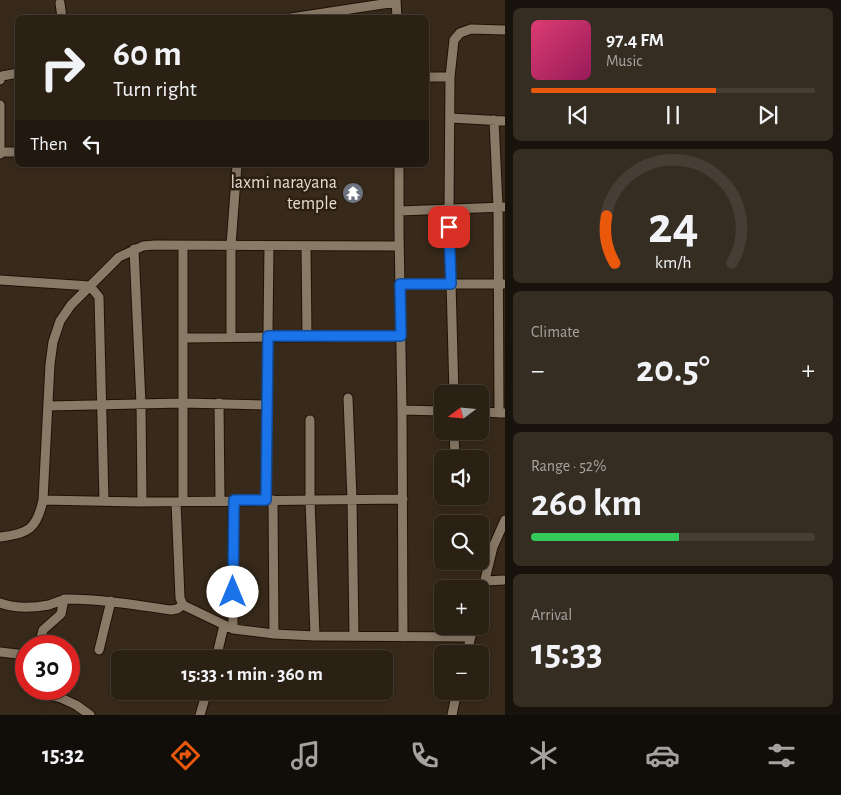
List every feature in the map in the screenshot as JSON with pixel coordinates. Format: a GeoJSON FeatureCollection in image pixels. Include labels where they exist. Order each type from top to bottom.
{"type":"FeatureCollection","features":[{"type":"Feature","properties":{"kind":"street"},"geometry":{"type":"LineString","coordinates":[[310,15],[396,1],[397,15]]}},
{"type":"Feature","properties":{"kind":"street"},"geometry":{"type":"LineString","coordinates":[[60,3],[62,15]]}},
{"type":"Feature","properties":{"kind":"street"},"geometry":{"type":"LineString","coordinates":[[454,385],[449,208],[450,77],[454,40],[460,33],[470,29],[505,30]]}},
{"type":"Feature","properties":{"kind":"street"},"geometry":{"type":"LineString","coordinates":[[0,80],[2,76],[15,73]]}},
{"type":"Feature","properties":{"kind":"street"},"geometry":{"type":"LineString","coordinates":[[429,77],[450,77]]}},
{"type":"Feature","properties":{"kind":"street"},"geometry":{"type":"LineString","coordinates":[[0,105],[0,153],[15,152]]}},
{"type":"Feature","properties":{"kind":"street"},"geometry":{"type":"LineString","coordinates":[[450,118],[505,121]]}},
{"type":"Feature","properties":{"kind":"street"},"geometry":{"type":"LineString","coordinates":[[489,412],[502,413],[501,207],[494,120]]}},
{"type":"Feature","properties":{"kind":"street"},"geometry":{"type":"LineString","coordinates":[[231,337],[231,245],[237,167]]}},
{"type":"Feature","properties":{"kind":"street"},"geometry":{"type":"LineString","coordinates":[[399,167],[403,637]]}},
{"type":"Feature","properties":{"kind":"street"},"geometry":{"type":"LineString","coordinates":[[399,211],[501,207]]}},
{"type":"Feature","properties":{"kind":"street"},"geometry":{"type":"LineString","coordinates":[[0,537],[16,535],[29,529],[39,517],[43,500],[53,342],[60,321],[71,305],[119,257],[134,249],[155,245],[399,246]]}},
{"type":"Feature","properties":{"kind":"street"},"geometry":{"type":"LineString","coordinates":[[183,246],[178,589],[183,605],[228,627],[274,634],[471,637],[469,645]]}},
{"type":"Feature","properties":{"kind":"street"},"geometry":{"type":"LineString","coordinates":[[269,246],[267,405],[274,634]]}},
{"type":"Feature","properties":{"kind":"street"},"geometry":{"type":"LineString","coordinates":[[306,246],[307,336]]}},
{"type":"Feature","properties":{"kind":"street"},"geometry":{"type":"LineString","coordinates":[[134,249],[141,404],[142,502]]}},
{"type":"Feature","properties":{"kind":"street"},"geometry":{"type":"LineString","coordinates":[[0,280],[90,286]]}},
{"type":"Feature","properties":{"kind":"street"},"geometry":{"type":"LineString","coordinates":[[400,284],[501,284]]}},
{"type":"Feature","properties":{"kind":"street"},"geometry":{"type":"LineString","coordinates":[[90,286],[98,297],[104,501]]}},
{"type":"Feature","properties":{"kind":"street"},"geometry":{"type":"LineString","coordinates":[[182,338],[401,336]]}},
{"type":"Feature","properties":{"kind":"street"},"geometry":{"type":"LineString","coordinates":[[348,398],[354,635]]}},
{"type":"Feature","properties":{"kind":"street"},"geometry":{"type":"LineString","coordinates":[[48,406],[182,403],[267,405]]}},
{"type":"Feature","properties":{"kind":"street"},"geometry":{"type":"LineString","coordinates":[[219,403],[220,500]]}},
{"type":"Feature","properties":{"kind":"street"},"geometry":{"type":"LineString","coordinates":[[402,410],[434,411]]}},
{"type":"Feature","properties":{"kind":"street"},"geometry":{"type":"LineString","coordinates":[[310,420],[310,500],[315,636]]}},
{"type":"Feature","properties":{"kind":"street"},"geometry":{"type":"LineString","coordinates":[[43,500],[180,502],[403,499]]}},
{"type":"Feature","properties":{"kind":"street"},"geometry":{"type":"LineString","coordinates":[[219,650],[228,627],[234,500]]}},
{"type":"Feature","properties":{"kind":"street"},"geometry":{"type":"LineString","coordinates":[[485,580],[493,547],[505,520]]}},
{"type":"Feature","properties":{"kind":"street"},"geometry":{"type":"LineString","coordinates":[[489,581],[505,580]]}},
{"type":"Feature","properties":{"kind":"street"},"geometry":{"type":"LineString","coordinates":[[0,603],[12,607],[25,608],[49,605],[64,600],[110,601],[171,610],[183,605]]}},
{"type":"Feature","properties":{"kind":"street"},"geometry":{"type":"LineString","coordinates":[[42,635],[43,630],[61,614],[64,600]]}},
{"type":"Feature","properties":{"kind":"street"},"geometry":{"type":"LineString","coordinates":[[98,650],[110,601]]}},
{"type":"Feature","properties":{"kind":"street"},"geometry":{"type":"LineString","coordinates":[[0,652],[15,654]]}},
{"type":"Feature","properties":{"kind":"street"},"geometry":{"type":"LineString","coordinates":[[65,700],[90,715]]}},
{"type":"Feature","properties":{"kind":"street"},"geometry":{"type":"LineString","coordinates":[[200,715],[204,700]]}},
{"type":"Feature","properties":{"kind":"street"},"geometry":{"type":"LineString","coordinates":[[452,715],[456,700]]}},
{"type":"Feature","properties":{"kind":"place","name":"laxmi narayana temple"},"geometry":{"type":"Point","coordinates":[353,193]}},
{"type":"Feature","properties":{"kind":"route"},"geometry":{"type":"LineString","coordinates":[[233,592],[234,500],[266,500],[268,336],[401,336],[400,284],[451,284],[449,227]]}}]}
